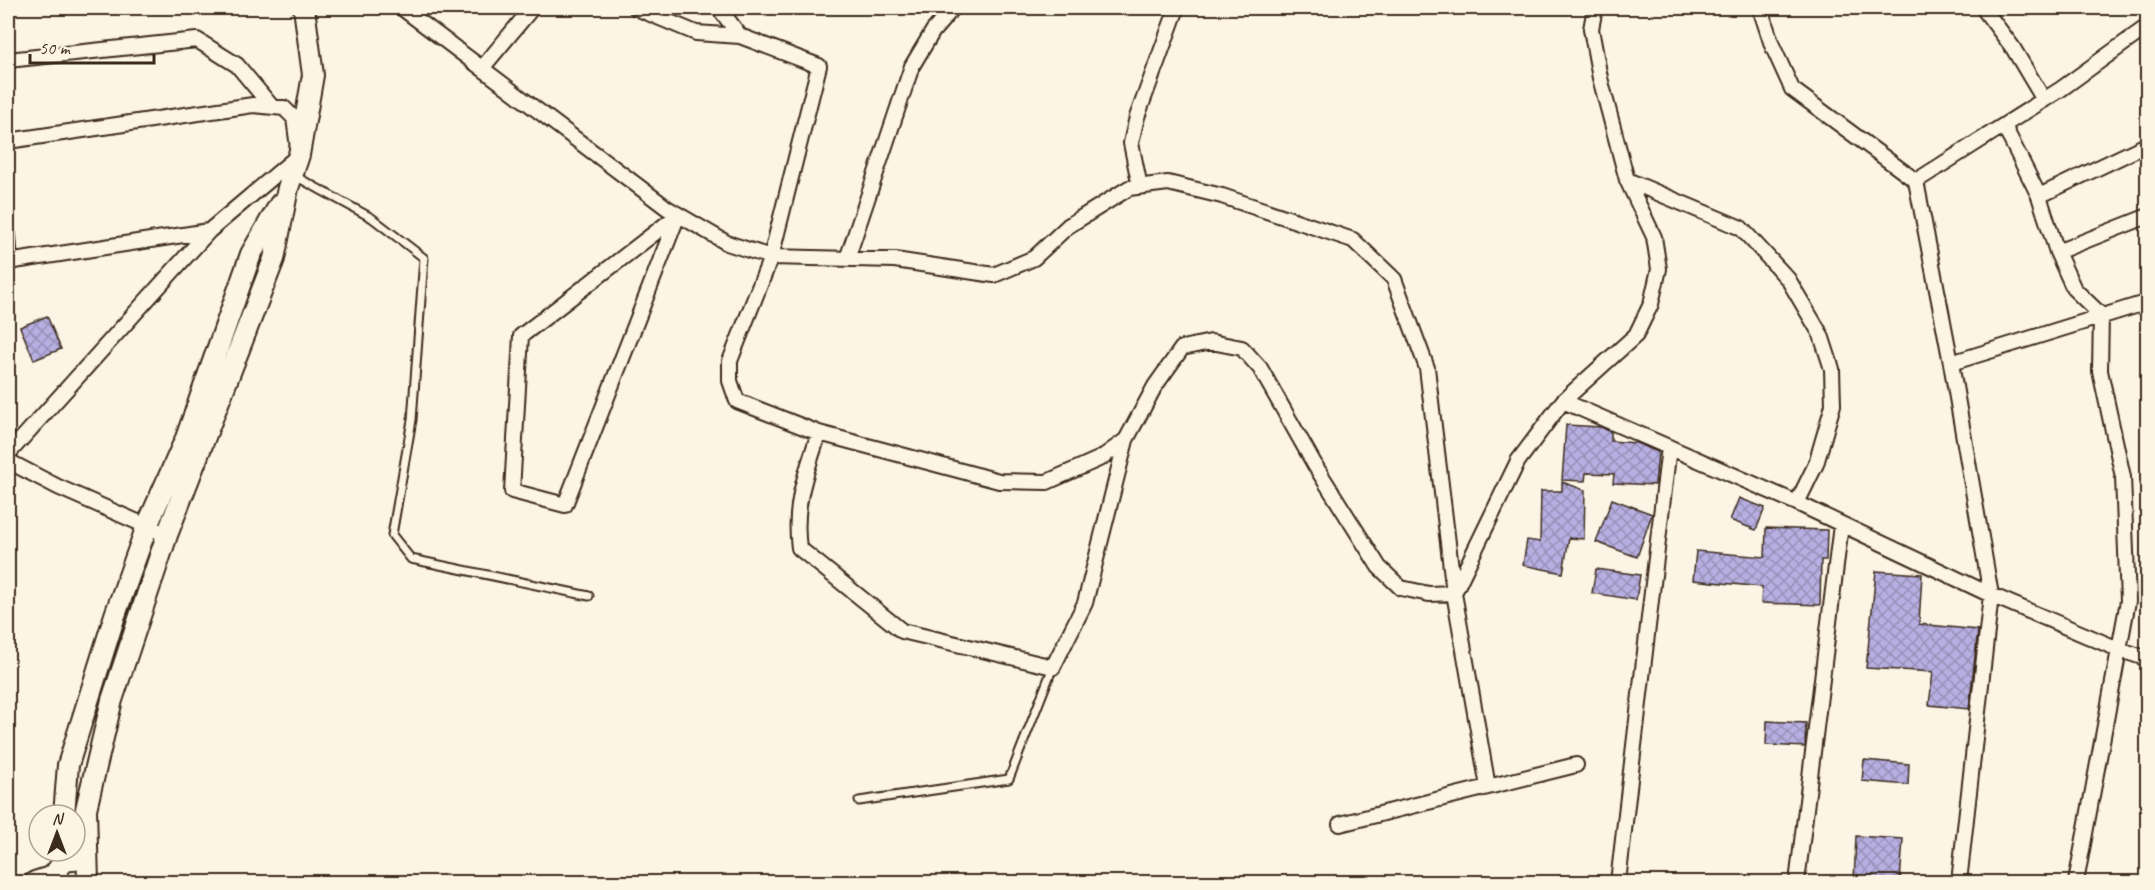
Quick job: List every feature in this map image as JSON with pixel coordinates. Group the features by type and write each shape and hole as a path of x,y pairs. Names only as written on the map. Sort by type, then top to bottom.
{"main road":[{"path":"87,803 96,756 139,613 274,259 290,182 299,155 313,75 304,8"},
{"path":"65,803 68,765 115,615 147,526 186,438 251,254 290,182"},
{"path":"87,858 88,882"},
{"path":"35,882 53,876 60,863"},
{"path":"64,863 64,882"}],"street":[{"path":"402,8 678,215 727,243 771,256 895,260 994,274 1034,258 1068,226 1129,188 1168,183 1222,196 1353,240 1394,279 1427,368 1454,593 1488,787"},
{"path":"483,67 532,8"},
{"path":"636,8 696,33 740,36 819,66 771,256 730,361 730,381 737,401 819,433 999,480 1047,482 1101,458 1126,440"},
{"path":"719,8 740,36"},
{"path":"847,259 912,66 933,32 953,8"},
{"path":"1140,187 1131,143 1137,117 1177,8"},
{"path":"1454,593 1518,460 1563,401 1636,335 1651,304 1659,269 1654,237 1627,180 1598,68 1591,29 1596,8"},
{"path":"1760,8 1772,45 1792,89 1916,181 1951,363 1991,595 1959,882"},
{"path":"1983,8 2013,48 2044,100"},
{"path":"1916,181 2044,100 2148,26"},
{"path":"8,60 197,40 237,65 272,107"},
{"path":"8,141 253,105 284,108 294,118 299,155 209,231 8,454"},
{"path":"2004,126 2038,196 2057,252 2074,289 2101,315 2100,371 2123,477 2128,601 2076,882"},
{"path":"2038,196 2148,144"},
{"path":"1627,180 1741,228 1788,279 1821,335 1832,369 1833,405 1816,464 1797,504"},
{"path":"678,215 565,505 512,491 521,336 678,215"},
{"path":"2057,252 2148,216"},
{"path":"8,235 9,262 209,231"},
{"path":"1951,363 2148,302"},
{"path":"819,433 795,521 799,548 902,631 1053,667 1085,603 1126,440 1155,386 1182,348 1211,342 1242,348 1260,368 1316,467 1378,567 1401,588 1429,594 1454,593"},
{"path":"1563,401 1797,504 1991,595 2118,649 2148,658"},
{"path":"1618,882 1669,447"},
{"path":"8,460 58,487 167,535"},
{"path":"1797,882 1841,525"},
{"path":"1340,824 1576,765"}],"lane":[{"path":"290,182 372,218 424,258 412,420 392,535 411,559 589,596"},
{"path":"859,801 1009,779 1053,667"}],"building":[{"path":"47,316 61,349 34,360 20,327"},
{"path":"1566,425 1601,427 1611,432 1611,441 1636,443 1658,452 1655,485 1613,483 1614,474 1586,473 1585,481 1562,480"},
{"path":"1562,482 1585,490 1584,539 1569,538 1563,573 1523,565 1527,540 1540,542 1541,491 1562,491"},
{"path":"1739,498 1765,508 1756,530 1730,520"},
{"path":"1612,499 1652,514 1637,557 1596,542"},
{"path":"1766,528 1827,530 1826,560 1821,560 1820,605 1761,603 1762,587 1693,580 1696,551 1765,557"},
{"path":"1596,569 1640,575 1636,600 1592,593"},
{"path":"1876,571 1922,574 1919,624 1978,630 1969,709 1929,705 1933,672 1866,668"},
{"path":"1767,721 1806,723 1805,747 1766,745"},
{"path":"1864,760 1909,764 1908,785 1862,781"},
{"path":"1856,836 1903,839 1900,882 1854,881"}]}
